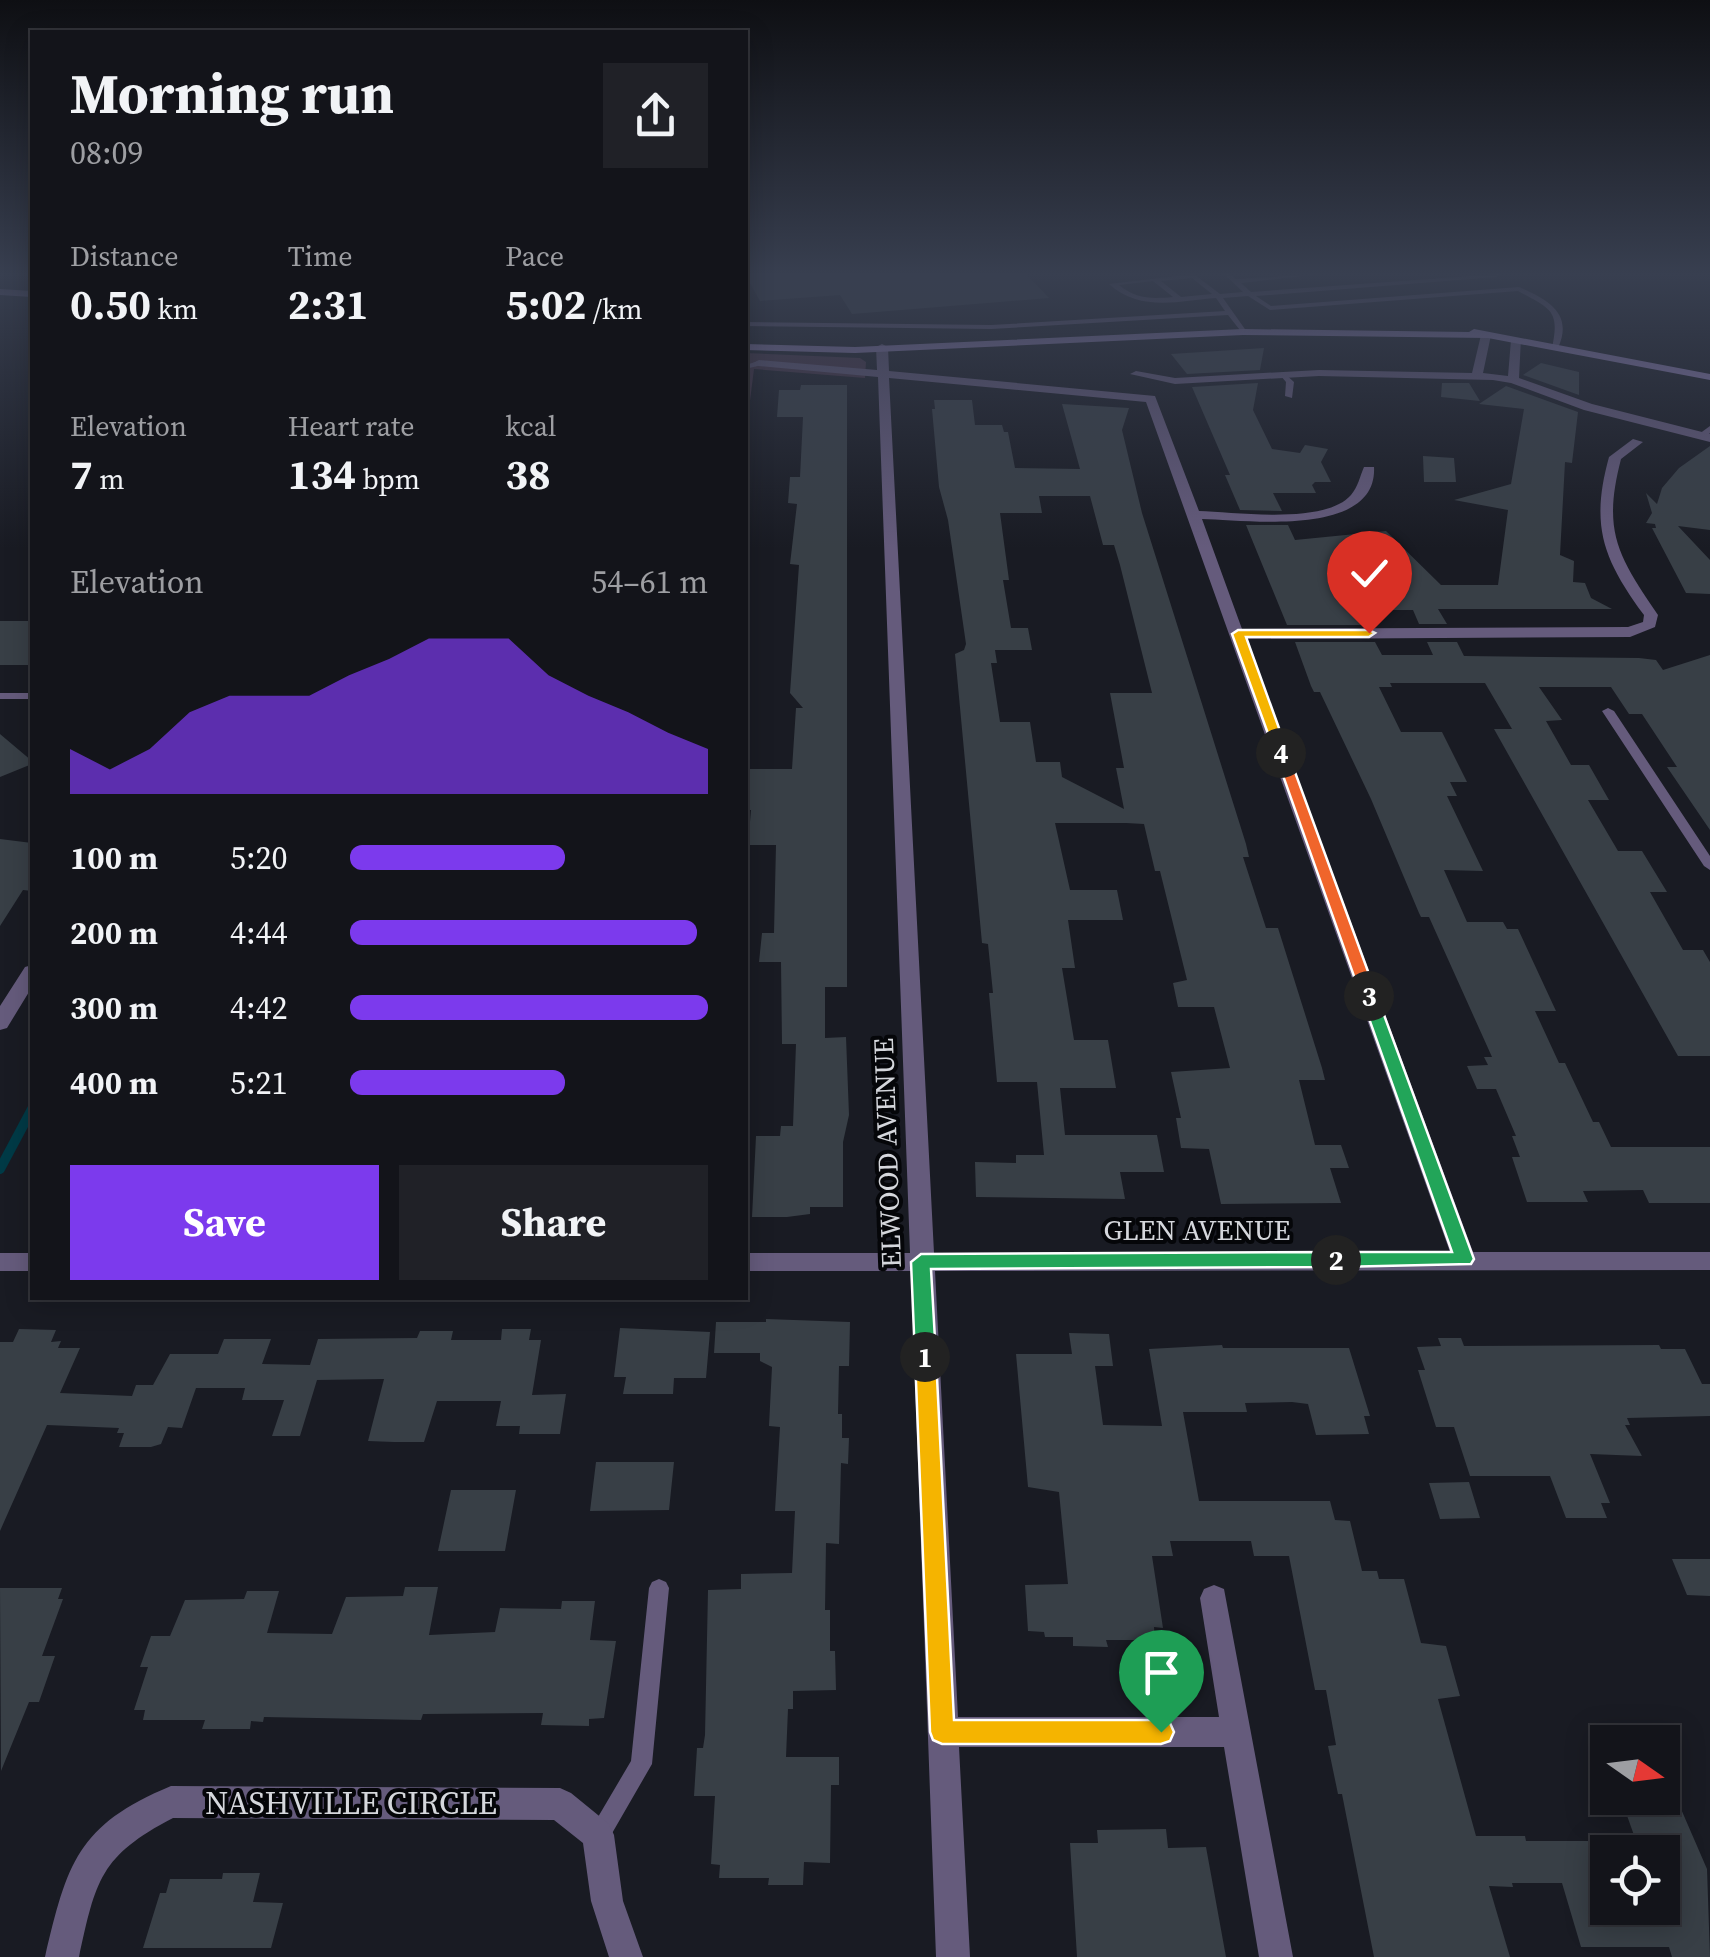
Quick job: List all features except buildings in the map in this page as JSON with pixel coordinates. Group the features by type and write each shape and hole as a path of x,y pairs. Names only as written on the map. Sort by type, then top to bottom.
{"main road":[{"path":"1665,365 1708,373"}],"street":[{"path":"784,365 1151,399 1464,1259"},
{"name":"ELWOOD AVENUE","path":"885,365 953,1957"},
{"path":"1477,376 1479,365"},
{"path":"1513,380 1514,365"},
{"path":"1136,374 1176,380 1284,375 1477,376 1513,380 1588,407 1707,434"},
{"path":"1238,634 1630,632 1650,624 1652,615 1628,585 1609,546 1603,498 1615,456 1638,442"},
{"path":"1194,515 1300,516 1332,512 1352,502 1363,489 1369,470"},
{"path":"0,1023 30,973"},
{"name":"GLEN AVENUE","path":"748,1262 1710,1261"},
{"path":"0,1262 30,1262"},
{"path":"1214,1598 1276,1957"},
{"path":"942,1732 1238,1732"},
{"name":"NASHVILLE CIRCLE","path":"62,1957 82,1869 124,1824 172,1802 560,1804 598,1835"},
{"path":"598,1835 607,1900 626,1957"}],"lane":[{"path":"1284,375 1290,382 1289,396"},
{"path":"0,696 30,696"},
{"path":"1608,711 1710,866"},
{"path":"598,1835 641,1764 659,1588"}],"shaded area":[{"path":"748,365 866,365 865,378 754,369 748,416"}],"waterway":[{"path":"0,1169 30,1113"}],"route":[{"path":"1161,1732 942,1732 921,1262 1464,1259 1238,634 1369,633"}]}
